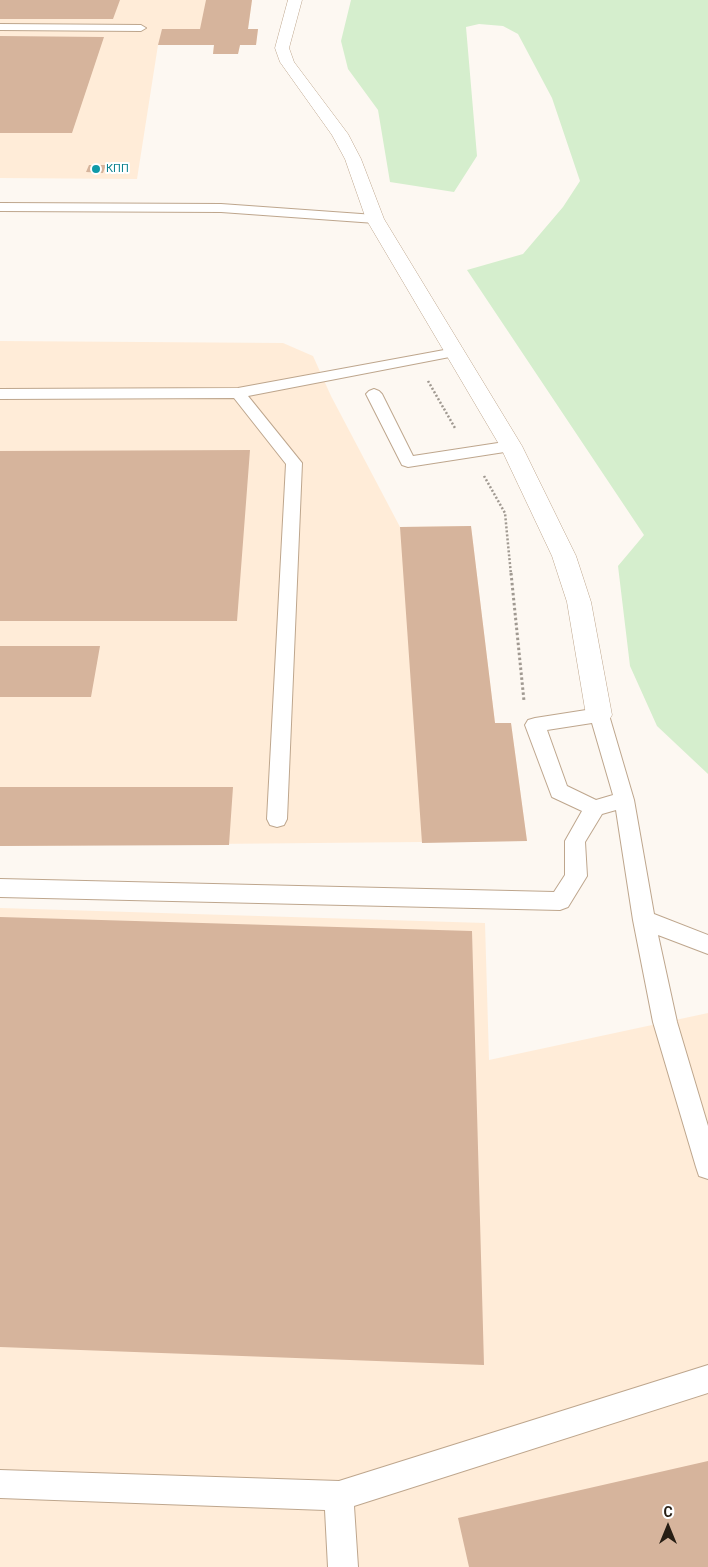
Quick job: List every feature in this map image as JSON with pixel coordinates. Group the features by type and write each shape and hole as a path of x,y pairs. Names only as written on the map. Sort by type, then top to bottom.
{"street":[{"path":"295,0 282,48 287,62 340,134 353,159 375,219 511,446 564,556 579,602 599,715"}],"lane":[{"path":"0,27 142,28"},
{"path":"0,207 221,208 375,219"},
{"path":"0,394 238,393 455,352"},
{"path":"238,393 294,463 278,819"},
{"path":"374,394 408,462 511,446"},
{"path":"624,800 595,808 559,792 535,725 599,715 624,800 644,920 665,1022 708,1167"},
{"path":"0,888 560,900 576,876 575,841 595,808"},
{"path":"644,920 708,944"},
{"path":"0,1484 339,1496 708,1379"},
{"path":"339,1496 343,1567"}],"path":[{"path":"415,359 505,513 524,707 535,725"}],"shaded area":[{"path":"0,0 252,0 248,29 258,29 256,45 240,45 238,54 213,54 214,45 158,45 137,179 0,178"},
{"path":"0,341 283,343 313,356 331,396 400,527 471,526 495,723 511,723 527,841 0,846"},
{"path":"0,908 485,923 489,1060 708,1013 708,1567 0,1567"}],"green space":[{"path":"351,0 708,0 708,774 657,726 630,666 618,566 644,535 467,270 523,254 563,207 580,181 552,98 518,34 503,26 479,24 466,27 477,156 454,192 390,182 378,110 348,69 341,41"}],"building":[{"path":"0,0 120,0 113,19 0,19"},
{"path":"206,0 252,0 248,29 258,29 256,45 240,45 238,54 213,54 214,45 158,45 162,29 200,29"},
{"path":"0,36 104,37 72,133 0,133"},
{"name":"КПП","path":"89,165 106,165 103,173 86,172"},
{"path":"250,450 237,621 0,621 0,451"},
{"path":"471,526 495,723 511,723 527,841 422,843 400,527"},
{"path":"0,646 100,646 91,697 0,697"},
{"path":"0,787 233,787 229,845 0,846"},
{"path":"0,917 472,931 484,1365 0,1347"},
{"path":"708,1461 708,1567 469,1567 458,1518"}],"place":[{"name":"КПП","path":"96,169"}]}
